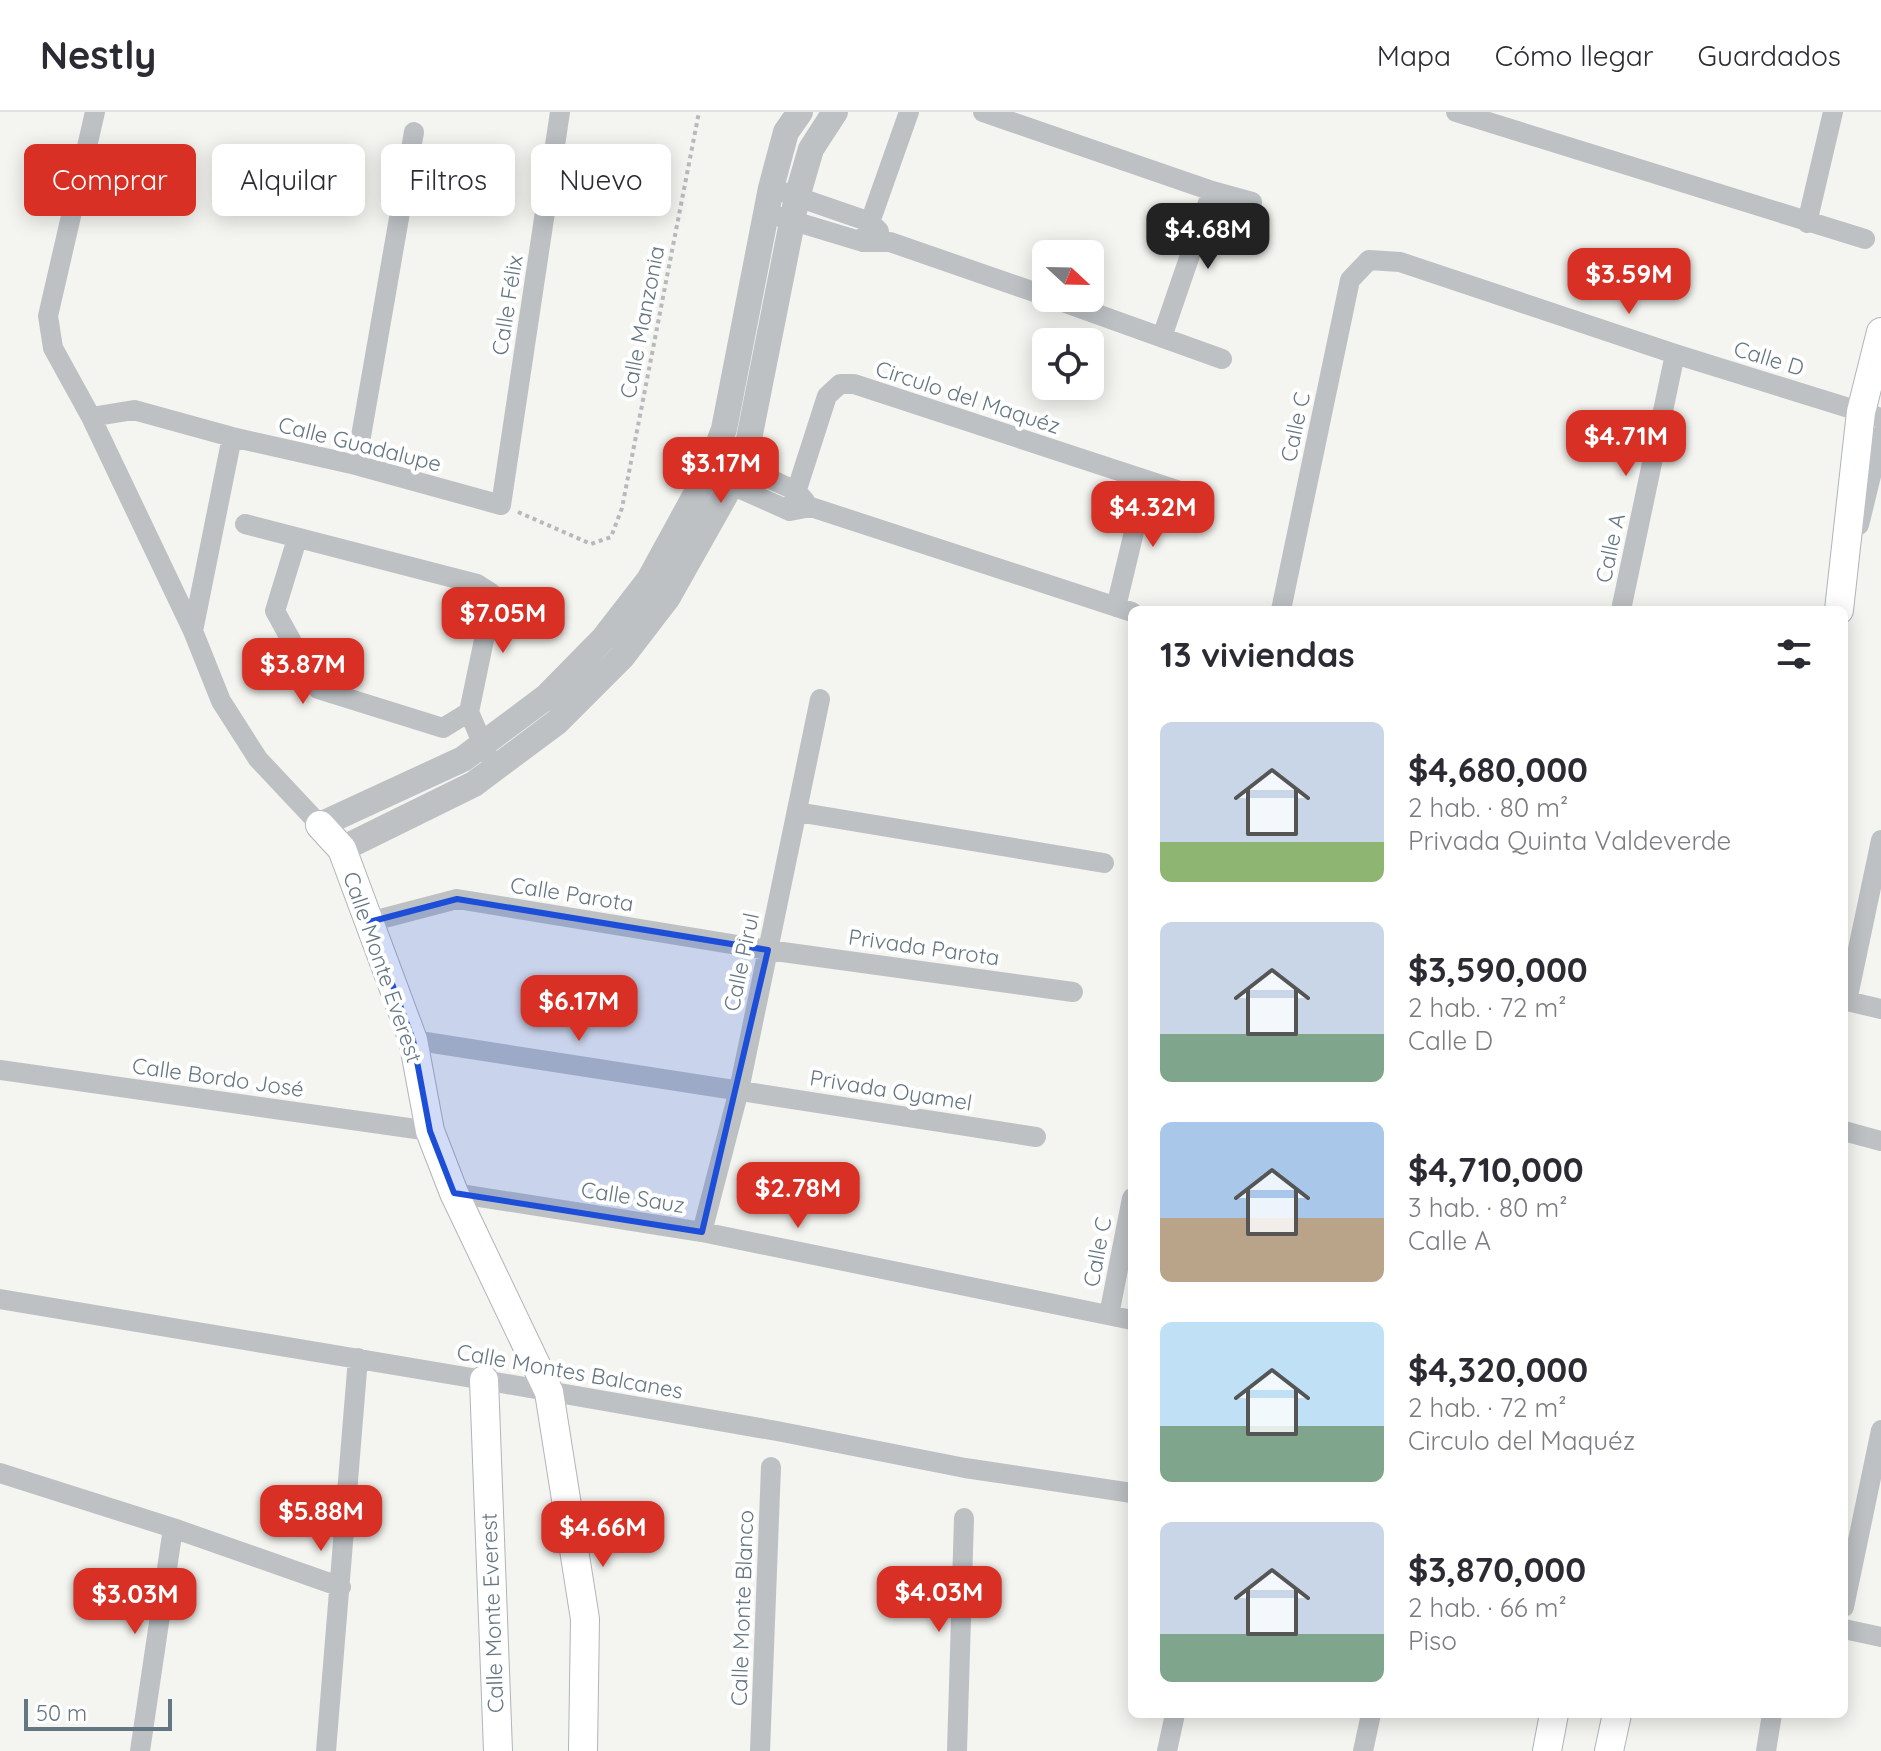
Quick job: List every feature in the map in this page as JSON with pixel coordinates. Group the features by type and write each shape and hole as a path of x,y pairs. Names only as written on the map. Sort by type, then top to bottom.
{"main road":[{"path":"1840,606 1881,332"},
{"name":"Calle Monte Everest","path":"320,825 342,849 413,1040 430,1131 454,1193 549,1392 585,1619 583,1751"},
{"name":"Calle Monte Everest","path":"484,1380 498,1751"},
{"path":"1547,1751 1553,1718"},
{"path":"1609,1751 1616,1718"}],"street":[{"name":"Calle Monte Everest","path":"95,112 48,316 53,348 91,417 193,631 221,701 258,759 320,825"},
{"name":"Calle Félix","path":"501,505 560,112"},
{"path":"320,825 557,722 622,657 668,597 736,475 748,444 782,204 786,132 800,112"},
{"path":"480,757 546,697 604,638 649,580 711,464 724,429 782,204 835,112"},
{"path":"867,232 909,112"},
{"path":"983,112 1252,202"},
{"path":"1456,112 1865,239"},
{"path":"1807,223 1833,112"},
{"path":"356,465 414,132"},
{"path":"1162,337 1212,191"},
{"path":"782,204 1032,291"},
{"name":"Calle D","path":"1369,260 1400,262 1675,354 1871,415"},
{"name":"Calle C","path":"1282,606 1350,280 1369,260"},
{"path":"1091,312 1222,359"},
{"name":"Calle A","path":"1622,606 1675,354"},
{"name":"Circulo del Maquéz","path":"793,501 827,396 840,384 854,384 1183,492"},
{"name":"Calle Guadalupe","path":"91,417 134,410 501,505"},
{"path":"1840,606 1881,435"},
{"path":"193,631 232,437"},
{"path":"711,464 793,501 1124,610 1146,482"},
{"path":"245,524 477,584 491,593 469,712 480,757 474,784 342,849"},
{"path":"297,539 275,611 318,689 443,728 480,757"},
{"name":"Calle Pirul","path":"702,1232 739,1090 820,699"},
{"path":"443,728 469,712"},
{"path":"797,812 1104,863"},
{"path":"1848,996 1881,840"},
{"name":"Calle Parota","path":"369,922 457,899 768,950"},
{"name":"Privada Parota","path":"768,950 1073,992"},
{"path":"1848,1001 1881,1009"},
{"name":"Privada Oyamel","path":"413,1040 1036,1137"},
{"name":"Calle Bordo José","path":"0,1070 430,1131"},
{"path":"1848,1132 1881,1141"},
{"name":"Calle Sauz","path":"454,1193 702,1232 1128,1319"},
{"name":"Calle C","path":"1109,1315 1128,1218"},
{"name":"Calle Montes Balcanes","path":"0,1299 777,1431 965,1468 1128,1492"},
{"path":"326,1751 358,1358"},
{"path":"1848,1588 1881,1430"},
{"name":"Calle Monte Blanco","path":"760,1751 771,1467"},
{"path":"0,1473 173,1528 341,1587"},
{"path":"957,1751 964,1518"},
{"path":"140,1751 173,1528"},
{"path":"1848,1630 1881,1637"},
{"path":"1167,1751 1174,1718"},
{"path":"1363,1751 1370,1718"},
{"path":"1766,1751 1771,1718"}],"path":[{"name":"Calle Manzonia","path":"501,505 591,544 611,537 622,508 699,112"}],"highlighted area":[{"path":"457,899 768,950 702,1232 454,1193 430,1131 413,1040 369,922"}]}
